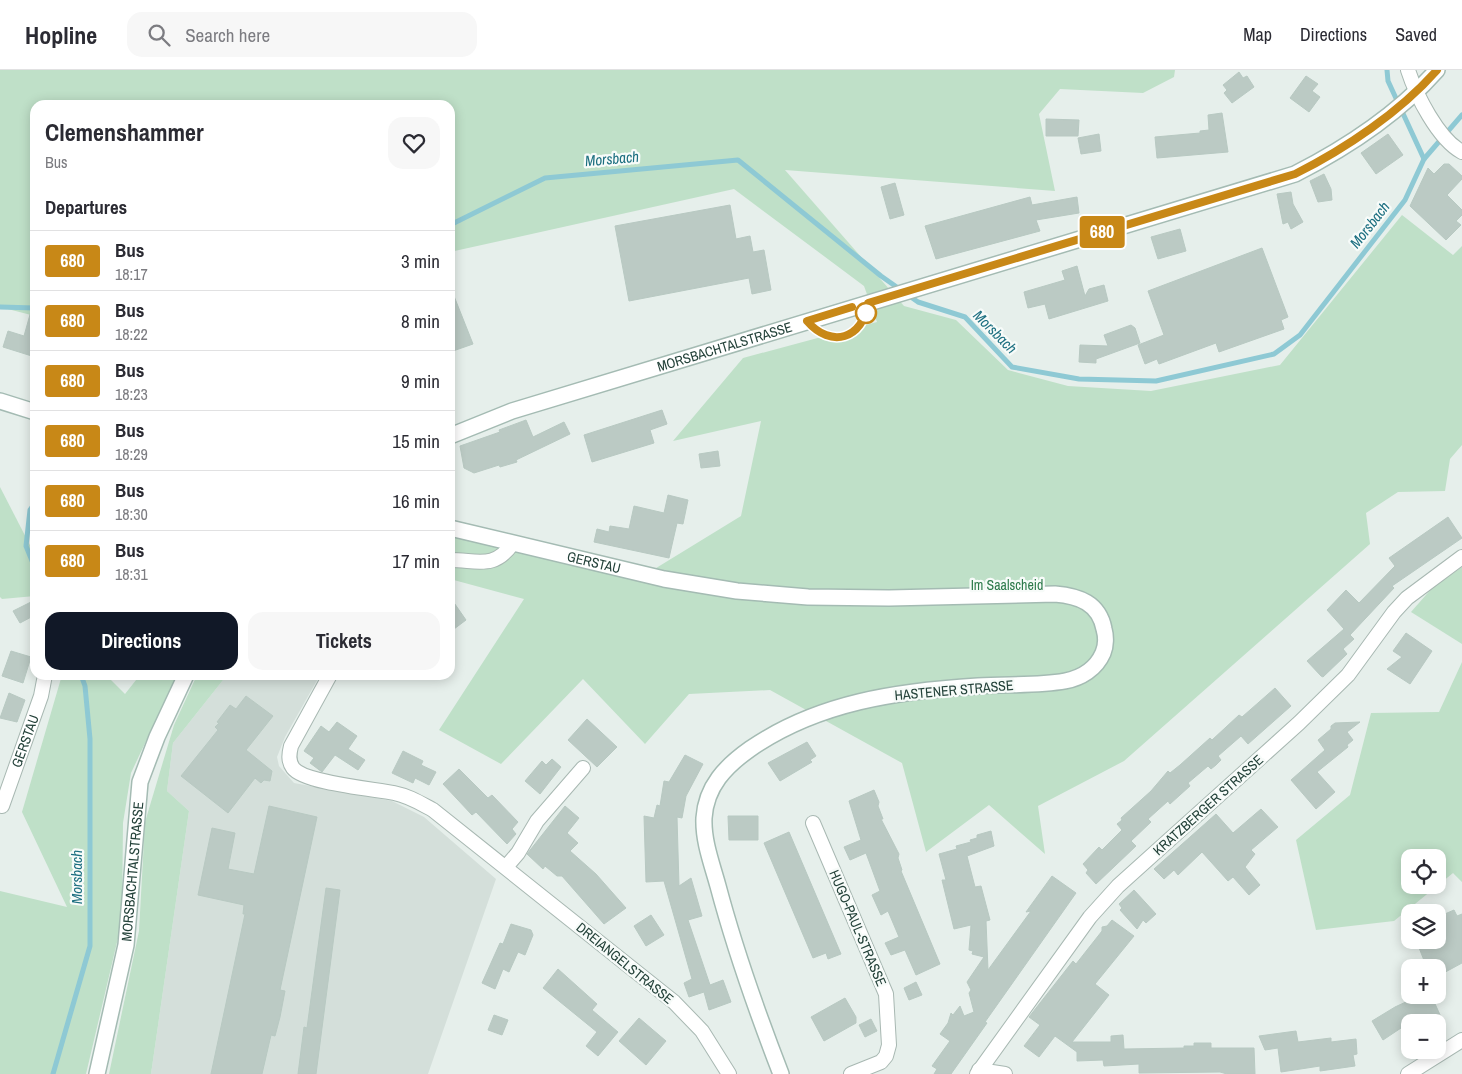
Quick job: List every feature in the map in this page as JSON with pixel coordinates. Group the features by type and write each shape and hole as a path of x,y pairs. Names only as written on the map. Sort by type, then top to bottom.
{"main road":[{"path":"1410,95 1437,70"},
{"name":"MORSBACHTALSTRASSE","path":"455,434 512,411 1295,174 1345,147 1410,95"},
{"path":"0,402 30,411"},
{"name":"GERSTAU","path":"455,529 664,578 737,591"},
{"name":"HASTENER STRASSE","path":"737,591 808,597 865,598 1069,595 1081,598 1094,606 1101,617 1105,632 1103,653 1095,666 1075,678 1053,682 926,690 850,703 822,712 787,727 753,747 721,772 708,795 704,817 707,846 738,958 781,1074"},
{"name":"MORSBACHTALSTRASSE","path":"97,1074 126,945 131,907 136,806 140,782 156,737 184,680"}],"street":[{"path":"1408,70 1410,95 1425,109 1457,149"},
{"path":"455,560 488,562 498,559 513,543"},
{"name":"KRATZBERGER STRASSE","path":"978,1072 1090,917 1118,886 1299,723 1348,675 1394,612 1407,598 1462,557"},
{"name":"GERSTAU","path":"2,806 41,696 44,680"},
{"name":"DREIANGELSTRASSE","path":"327,680 291,746 289,757 293,768 305,776 323,781 394,793 416,800 433,810 692,1019 729,1074"},
{"path":"506,867 518,853 537,821 583,768"},
{"name":"HUGO-PAUL-STRASSE","path":"813,823 886,994 889,1045 886,1056 880,1062 851,1074"},
{"path":"1408,1074 1462,1040"},
{"path":"978,1072 1005,1074"}],"shaded area":[{"path":"223,680 317,680 285,737 277,757 279,766 294,783 392,801 424,817 496,879 428,1074 151,1074 189,811 167,791 173,743"}],"green space":[{"name":"Im Saalscheid","path":"0,70 1175,70 1174,77 1143,93 1060,89 1039,114 1055,191 785,170 904,306 956,320 1008,370 1068,386 1151,391 1280,365 1402,215 1453,255 1462,246 1462,445 1450,459 1445,491 1398,492 1366,513 1370,544 1124,761 1038,806 1045,854 989,805 926,852 902,763 770,690 689,694 645,744 583,679 501,764 439,730 524,599 455,580 455,537 648,573 741,516 761,421 673,441 743,358 877,322 864,286 734,189 455,251 455,100 30,100 30,315 0,307"},
{"path":"0,487 30,545 30,596 2,599 0,597"},
{"path":"1462,567 1462,644 1411,612 1433,587"},
{"path":"1462,662 1462,882 1453,873 1446,879 1446,849 1401,849 1401,894 1427,894 1415,904 1401,904 1401,915 1394,921 1316,930 1296,840 1350,795 1371,713 1439,712"},
{"path":"61,680 111,680 125,694 136,680 175,680 131,773 123,823 122,921 86,1074 0,1074 0,891 67,907 22,812"},
{"path":"195,680 223,680 173,743 167,791 189,811 151,1074 109,1074 139,931 145,822 174,725"}],"building":[{"path":"1239,72 1243,78 1247,76 1254,87 1232,103 1224,93 1227,90 1223,85"},
{"path":"1306,76 1318,84 1312,91 1320,97 1309,112 1290,98"},
{"path":"1222,113 1228,152 1157,158 1155,137 1200,133 1200,131 1209,130 1208,115"},
{"path":"1046,119 1079,120 1078,136 1046,136"},
{"path":"1099,134 1101,151 1081,154 1078,138"},
{"path":"1388,134 1403,155 1376,174 1361,153"},
{"path":"1444,164 1449,164 1462,176 1462,179 1447,195 1462,210 1462,215 1456,221 1461,225 1446,240 1410,206 1428,168 1434,174"},
{"path":"1324,174 1331,189 1332,200 1318,202 1310,181"},
{"path":"895,183 904,215 890,219 881,187"},
{"path":"1291,192 1293,204 1303,222 1291,229 1288,222 1283,224 1277,194"},
{"path":"1030,197 1032,205 1077,197 1079,213 1036,220 1040,231 936,259 925,226"},
{"path":"730,205 736,239 750,236 753,252 764,250 771,290 752,294 749,278 629,301 615,226"},
{"path":"1180,229 1186,251 1158,259 1151,237"},
{"path":"1262,248 1288,317 1281,320 1284,329 1219,352 1216,343 1159,364 1157,359 1145,364 1138,345 1164,335 1148,291"},
{"path":"1077,266 1085,296 1089,289 1104,285 1108,301 1049,319 1045,304 1028,308 1024,292 1065,280 1062,271"},
{"path":"455,299 473,344 455,350"},
{"path":"30,315 30,355 3,347 8,331 24,336"},
{"path":"1131,325 1135,328 1140,343 1096,359 1096,363 1079,362 1080,345 1108,346 1104,335"},
{"path":"662,410 667,424 650,430 654,443 592,462 584,435"},
{"path":"526,420 533,437 564,422 570,434 516,460 517,462 500,467 499,465 474,473 464,468 460,446 500,432 499,430"},
{"path":"718,451 720,466 701,468 699,454"},
{"path":"668,495 688,500 683,524 677,523 669,558 594,542 597,529 609,532 610,526 629,529 634,506 664,513"},
{"path":"1448,517 1462,538 1392,586 1394,588 1350,635 1354,639 1343,649 1347,654 1323,677 1321,676 1307,661 1344,629 1327,610 1346,590 1359,603 1395,566 1389,558"},
{"path":"30,602 30,618 20,623 13,611"},
{"path":"455,604 466,620 455,628"},
{"path":"1406,633 1432,651 1410,684 1387,669 1402,657 1393,651"},
{"path":"11,651 30,657 23,683 2,676"},
{"path":"1275,688 1291,706 1248,744 1241,736 1218,756 1221,760 1216,765 1211,769 1208,766 1188,783 1190,786 1170,804 1168,801 1148,819 1151,822 1131,841 1136,846 1096,884 1086,873 1088,870 1083,864 1099,847 1102,850 1122,830 1117,824 1122,820 1121,818 1151,791 1168,771 1170,773 1210,738 1212,740 1239,715 1242,717"},
{"path":"9,693 25,700 17,722 0,718"},
{"path":"246,696 273,716 246,750 272,771 270,781 264,780 261,783 255,778 228,813 181,776 218,730 215,727 219,723 217,722 230,705 236,709"},
{"path":"587,719 617,747 597,767 568,740"},
{"path":"337,722 357,736 348,749 365,760 358,770 335,755 322,772 310,763 314,758 304,751 321,726 329,732"},
{"path":"1360,722 1347,732 1353,740 1347,745 1348,747 1317,772 1335,792 1316,809 1291,780 1325,750 1318,740 1331,729 1331,726 1335,723"},
{"path":"807,742 816,756 810,760 812,762 780,781 768,763"},
{"path":"403,751 423,761 421,765 436,772 429,785 415,778 413,783 392,773"},
{"path":"685,755 703,764 686,796 682,818 677,817 679,886 691,878 702,916 688,920 710,985 723,980 731,1002 709,1010 704,992 689,997 684,983 692,979 664,881 646,882 644,816 654,818 657,805 660,806 664,781 669,782"},
{"path":"552,759 561,767 540,794 525,781 542,761 546,765"},
{"path":"459,769 488,798 492,795 518,822 512,829 516,834 507,844 476,812 472,815 443,784"},
{"path":"874,790 879,802 878,806 883,819 881,819 899,854 901,871 940,964 916,975 905,950 891,955 885,943 899,937 888,911 881,915 872,895 880,891 866,853 850,860 844,847 861,840 849,801"},
{"path":"269,806 317,817 280,990 285,991 280,1017 275,1036 271,1035 262,1074 211,1074 245,914 243,914 244,905 198,895 212,828 235,833 228,869 254,874"},
{"path":"565,806 579,818 567,833 578,843 570,851 596,874 626,908 604,924 562,876 557,876 545,866 543,869 527,854"},
{"path":"1261,809 1278,827 1251,850 1255,854 1245,867 1260,885 1249,895 1233,877 1228,881 1202,852 1178,875 1174,870 1164,879 1154,869 1216,814 1233,833"},
{"path":"728,816 758,816 758,840 729,840"},
{"path":"991,831 994,846 967,856 975,887 981,886 990,920 986,921 988,970 1031,911 1026,912 1052,876 1076,893 985,1022 987,1023 951,1074 934,1074 937,1069 932,1066 950,1041 940,1034 948,1023 951,1013 953,1015 960,1006 964,1016 974,1012 969,993 971,990 967,982 984,957 972,954 973,951 969,950 971,925 954,929 942,880 946,880 939,854 957,849 956,846 971,842 970,840 977,838 977,835"},
{"path":"789,832 841,954 828,959 826,953 813,958 764,843"},
{"path":"326,888 340,890 316,1074 298,1074 304,1027 307,1028"},
{"path":"1134,890 1156,914 1146,923 1143,920 1137,929 1120,910 1122,908 1119,904"},
{"path":"1454,910 1457,916 1462,914 1462,963 1446,972 1446,959 1423,959 1420,949 1446,949 1446,914"},
{"path":"651,915 664,935 646,946 634,926"},
{"path":"1112,920 1134,936 1095,984 1109,995 1072,1042 1111,1042 1111,1036 1123,1035 1124,1049 1184,1048 1184,1046 1194,1046 1194,1043 1211,1043 1211,1048 1254,1048 1255,1074 1227,1074 1220,1072 1139,1073 1139,1064 1104,1066 1103,1060 1077,1061 1077,1052 1055,1036 1039,1057 1024,1046 1040,1025 1029,1017 1073,961 1076,964 1102,931 1102,927 1107,926"},
{"path":"511,924 531,930 533,935 525,955 518,952 509,972 503,969 495,989 482,983 500,943 503,944"},
{"path":"558,969 597,1004 592,1010 618,1032 598,1056 586,1046 597,1032 543,988"},
{"path":"916,982 922,995 909,1000 904,988"},
{"path":"845,998 856,1017 856,1023 824,1041 811,1017"},
{"path":"1402,1004 1435,1004 1440,1014 1401,1014 1401,1028 1383,1040 1372,1021"},
{"path":"494,1015 508,1020 502,1035 488,1030"},
{"path":"639,1018 666,1041 646,1065 619,1041"},
{"path":"871,1019 877,1031 865,1037 859,1025"},
{"path":"1296,1031 1298,1042 1331,1038 1331,1042 1356,1039 1357,1054 1353,1055 1355,1066 1320,1071 1320,1066 1281,1072 1278,1048 1265,1050 1259,1036"}],"waterway":[{"path":"1387,70 1388,81 1424,159"},
{"name":"Morsbach","path":"455,223 545,178 738,160 881,276 918,302 965,317 1012,367 1079,379 1156,381 1274,354 1300,335 1405,200 1424,159 1462,115"},
{"path":"0,307 30,308"},
{"name":"Morsbach","path":"30,510 26,546 30,556"},
{"name":"Morsbach","path":"53,1074 90,946 90,739 83,680"}],"bus line":[{"name":"680","path":"852,307 807,321 815,331 826,336 838,337 850,334 860,327 866,316 868,303 1087,236 1248,190 1295,174 1345,147 1389,113 1437,70"}]}
